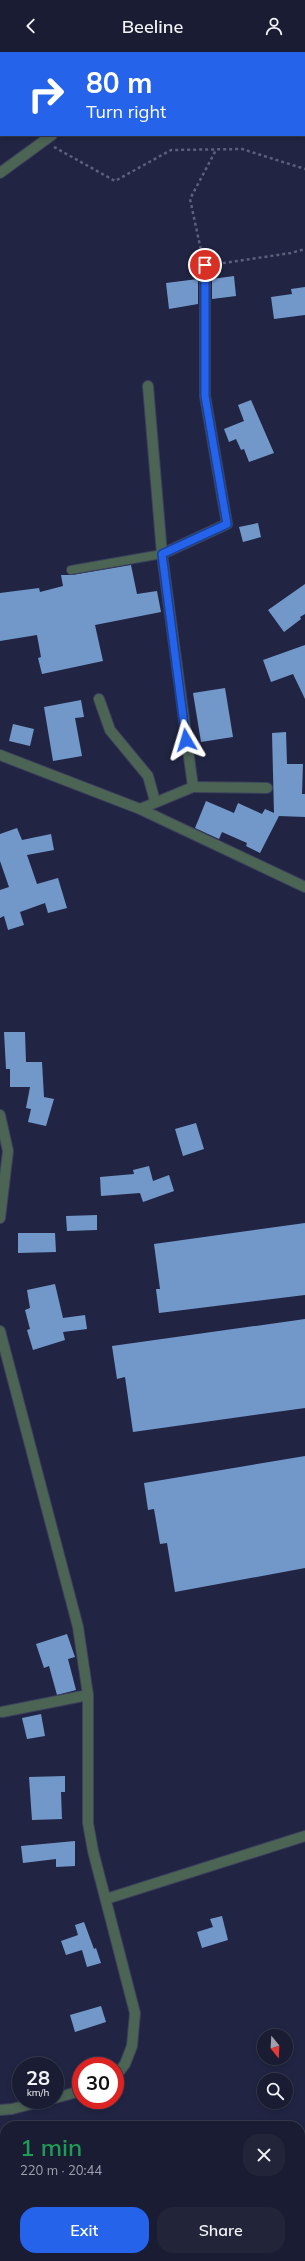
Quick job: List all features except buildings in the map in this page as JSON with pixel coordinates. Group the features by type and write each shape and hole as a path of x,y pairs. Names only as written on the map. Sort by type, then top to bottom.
{"street":[{"path":"0,173 50,136"},
{"path":"162,554 227,524 205,396 205,265"},
{"path":"148,386 162,554 193,787"},
{"path":"99,699 110,730 148,776 155,801"},
{"path":"0,755 140,809 305,887"},
{"path":"140,809 155,801 174,797 193,787 267,788"},
{"path":"0,1115 8,1151 0,1218"},
{"path":"0,1332 78,1626 88,1695 88,1823 135,2013 132,2046 124,2065"},
{"path":"2,1712 88,1695"},
{"path":"106,1899 305,1836"},
{"path":"0,2110 12,2107"}],"lane":[{"path":"71,570 162,554"}],"path":[{"path":"43,141 115,181 171,150 242,149 305,169"},
{"path":"217,150 190,199 205,265 291,254 305,249"}],"route":[{"path":"186,740 162,554 227,524 205,396 205,265"}]}
